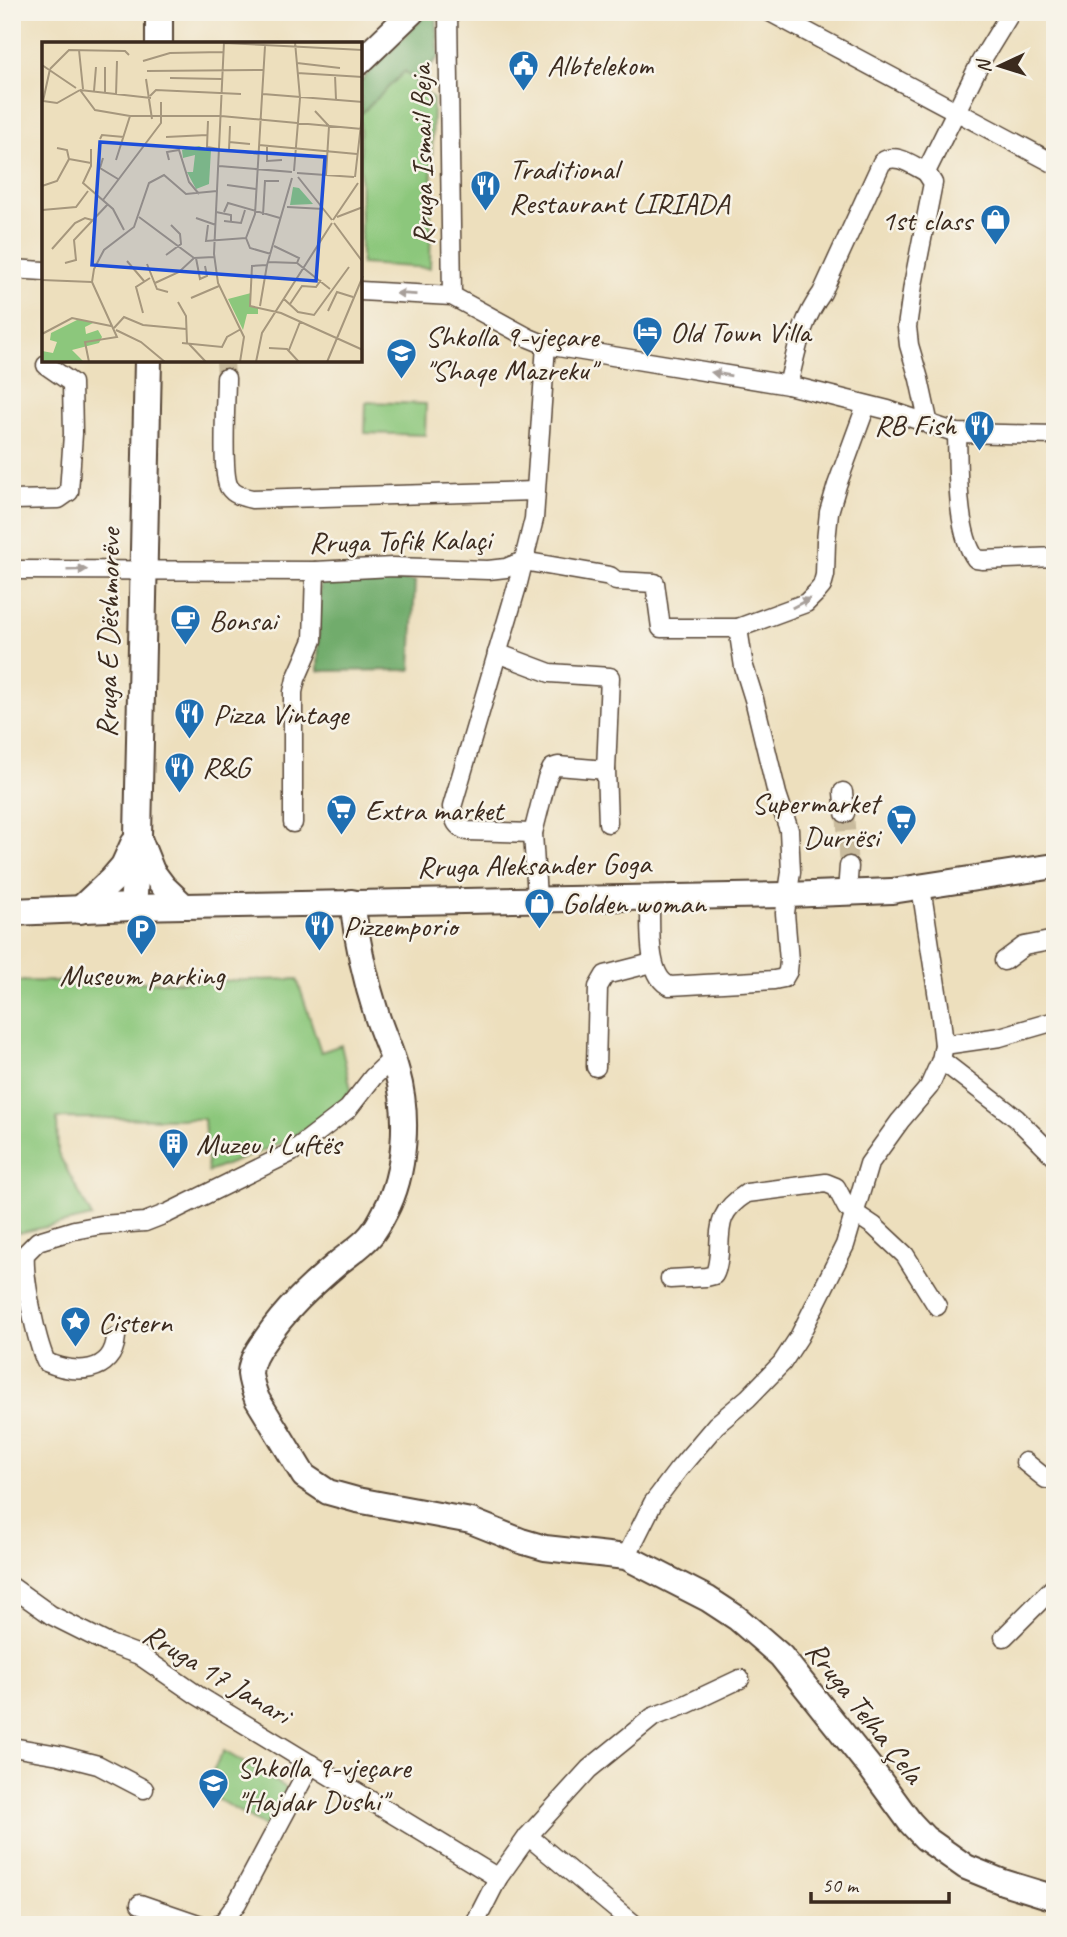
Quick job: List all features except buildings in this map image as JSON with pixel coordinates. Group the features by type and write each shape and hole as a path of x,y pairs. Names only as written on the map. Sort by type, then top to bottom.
{"main road":[{"path":"159,12 159,42"},
{"name":"Rruga E Dëshmorëve","path":"133,907 138,836 148,362"},
{"path":"80,910 124,866 138,836"},
{"name":"Rruga Aleksander Goga","path":"12,912 133,907"}],"street":[{"path":"362,60 412,12"},
{"name":"Rruga Ismail Beja","path":"448,12 452,296"},
{"path":"770,12 1055,164"},
{"path":"926,172 981,61 1011,12"},
{"path":"789,385 807,316 822,293 883,162 896,158 926,172 933,183 907,327 929,425"},
{"path":"12,269 42,271"},
{"path":"362,291 452,296 546,345 789,385 888,410 957,433 1055,435"},
{"name":"Rruga Tofik Kalaçi","path":"12,570 315,571 393,567 488,570 506,568 523,561 534,519 546,345"},
{"path":"12,500 59,499 69,492 73,434 72,383 46,365"},
{"path":"226,377 225,471 229,487 238,496 252,499 535,491"},
{"path":"533,833 467,831 459,828 452,807 523,561 610,576 616,581 656,583 661,628 738,628 806,603 822,586 829,512 866,406"},
{"path":"957,433 963,523 968,548 976,559 983,561 1055,557"},
{"path":"293,823 293,692 313,640 315,571"},
{"path":"650,896 652,963 661,981 670,986 775,980 783,978 788,971 785,914 791,872 789,830 744,667 738,628"},
{"path":"497,653 550,673 610,677 606,770 608,823"},
{"path":"537,898 533,833 552,768 558,766 606,770"},
{"path":"843,792 845,813"},
{"path":"138,836 152,871 184,906"},
{"path":"847,892 849,866"},
{"name":"Rruga Aleksander Goga","path":"133,907 892,891 1055,866"},
{"path":"352,902 362,962 377,1017 397,1072 402,1097 404,1123 401,1168 386,1209 371,1235 281,1316 259,1348 250,1371 257,1399 304,1476 328,1492 471,1521 545,1548 626,1557 653,1503 678,1470 716,1425 748,1398 782,1363 799,1337 845,1245 869,1164 929,1087 942,1053 921,887"},
{"path":"1004,961 1024,946 1055,940"},
{"path":"596,1068 598,986 601,980 605,975 652,963"},
{"path":"942,1053 1055,1021"},
{"path":"942,1053 1016,1118 1055,1157"},
{"path":"117,1337 115,1350 107,1361 95,1366 80,1370 61,1368 46,1362 41,1350 24,1266 25,1254 38,1241 74,1230 145,1222 292,1152 348,1109 373,1077 392,1059"},
{"path":"670,1279 706,1278 714,1275 718,1268 720,1223 723,1215 737,1199 747,1193 826,1183 836,1187 847,1208 874,1226 905,1255 937,1306"},
{"path":"1025,1462 1046,1479 1055,1479"},
{"name":"Rruga Telha Çela","path":"626,1557 727,1611 782,1656 910,1822 941,1850 966,1867 1055,1898"},
{"path":"1004,1637 1055,1586"},
{"name":"Rruga 17 Janari","path":"12,1587 51,1615 107,1643 139,1655 197,1695 498,1878"},
{"path":"474,1925 498,1878 528,1836 589,1769 653,1717 740,1679"},
{"path":"12,1747 98,1765 144,1789"},
{"path":"216,1925 224,1921 237,1903 311,1764"},
{"path":"528,1836 635,1925"},
{"path":"141,1904 201,1925"}],"green space":[{"path":"429,12 436,12 439,57 416,81 405,71 362,113 362,80"},
{"path":"405,71 433,99 430,268 362,264 362,112"},
{"path":"366,402 426,404 425,435 365,433"},
{"path":"320,580 415,581 411,670 318,671"},
{"path":"297,979 321,1052 341,1045 351,1089 335,1110 282,1143 208,1172 204,1119 57,1118 58,1153 92,1217 18,1233 12,1212 12,981 171,982"},
{"path":"224,1751 287,1788 265,1827 202,1790"}],"tunnel":[{"path":"225,362 226,378"},
{"path":"845,813 849,866"}],"place":[{"name":"Albtelekom","path":"524,92"},
{"name":"Traditional Restaurant LIRIADA","path":"486,213"},
{"name":"1st class","path":"995,247"},
{"name":"Old Town Villa","path":"647,359"},
{"name":"Shkolla 9-vjeçare \"Shaqe Mazreku\"","path":"402,380"},
{"name":"RB Fish","path":"979,452"},
{"name":"Bonsai","path":"186,647"},
{"name":"Pizza Vintage","path":"190,741"},
{"name":"R&G","path":"179,794"},
{"name":"Extra market","path":"342,837"},
{"name":"Supermarket Durrësi","path":"902,847"},
{"name":"Golden woman","path":"539,930"},
{"name":"Pizzemporio","path":"320,953"},
{"name":"Museum parking","path":"142,956"},
{"name":"Muzeu i Luftës","path":"173,1171"},
{"name":"Cistern","path":"75,1349"},
{"name":"Shkolla 9-vjeçare \"Hajdar Dushi\"","path":"214,1811"}]}
